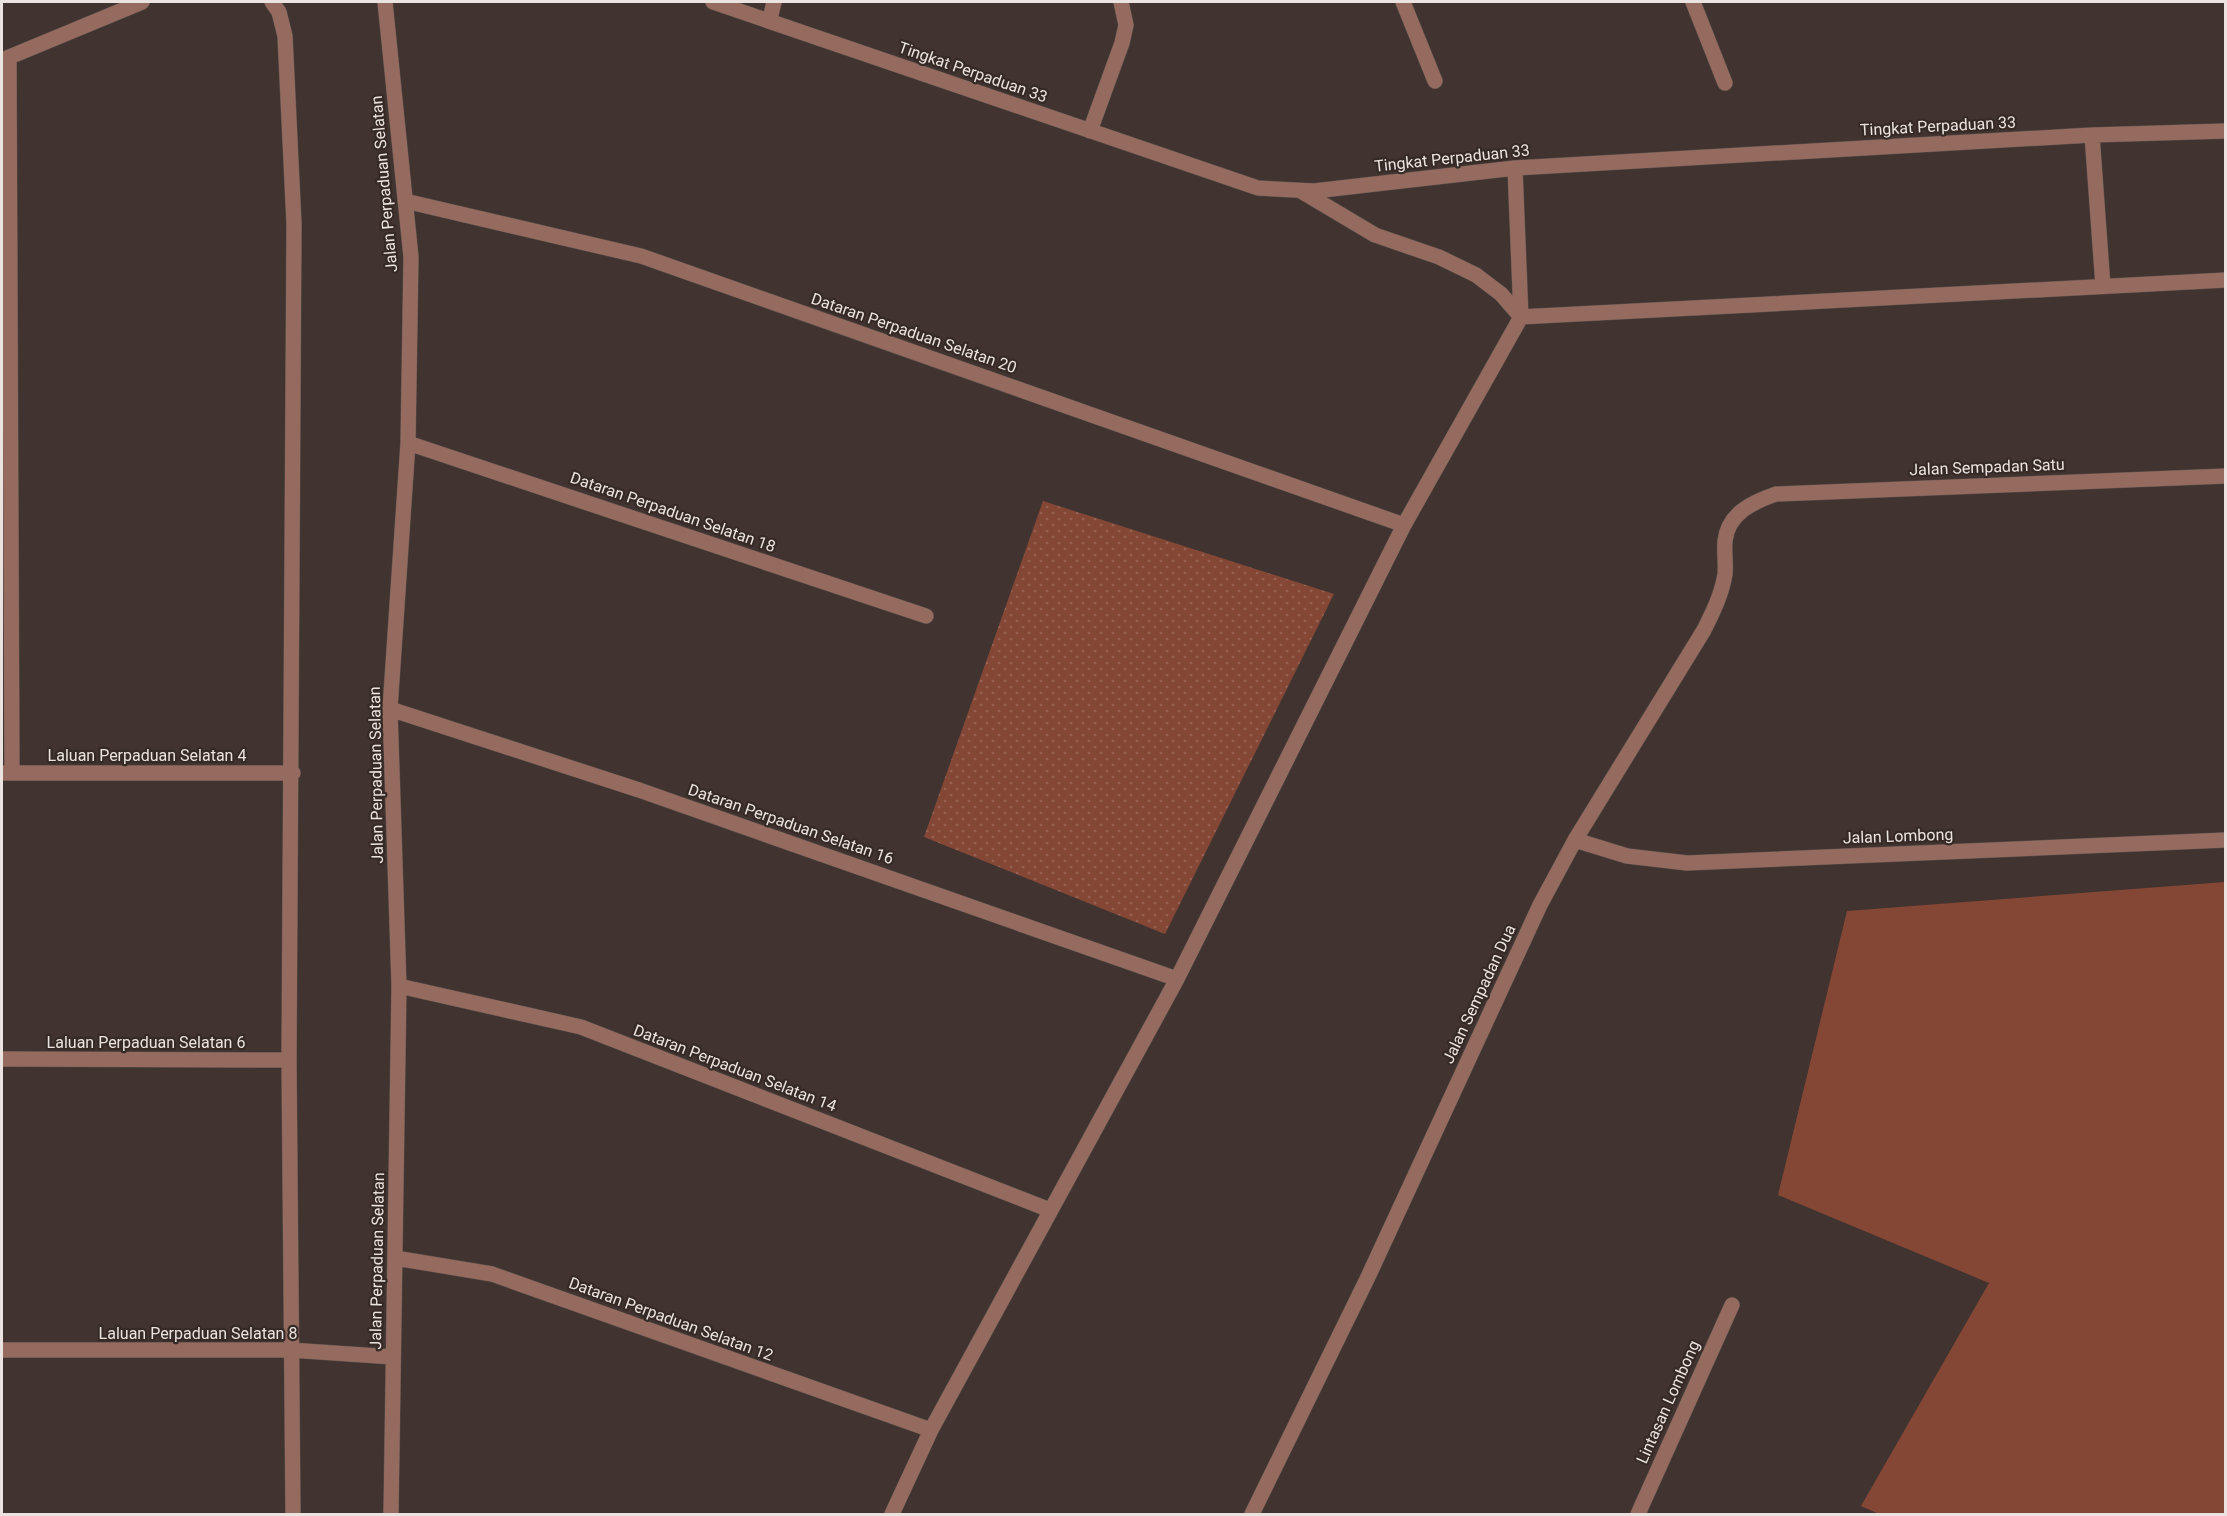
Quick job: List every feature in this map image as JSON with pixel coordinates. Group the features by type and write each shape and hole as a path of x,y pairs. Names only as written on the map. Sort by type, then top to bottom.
{"street":[{"path":"7,773 5,58 142,2"},
{"path":"272,2 279,12 285,36 294,224 293,774 289,1060 293,1515"},
{"name":"Jalan Perpaduan Selatan","path":"385,2 411,257 408,443 390,709 399,986 391,1515"},
{"name":"Tingkat Perpaduan 33","path":"713,2 770,19 1258,188 1301,191 1515,168 2092,135 2226,131"},
{"path":"770,19 774,2"},
{"path":"1090,131 1126,25 1121,2"},
{"path":"1403,2 1435,81"},
{"path":"1693,2 1725,83"},
{"path":"2092,135 2103,286"},
{"path":"892,1515 931,1430 1178,979 1404,525 1521,317 1515,168"},
{"path":"1301,191 1375,235 1440,257 1476,275 1501,294 1521,317"},
{"name":"Dataran Perpaduan Selatan 20","path":"405,201 641,256 1404,525"},
{"path":"1521,317 2226,280"},
{"name":"Dataran Perpaduan Selatan 18","path":"408,443 926,616"},
{"name":"Jalan Sempadan Satu","path":"1751,502 1776,494 2226,476"},
{"name":"Jalan Sempadan Dua","path":"1252,1515 1368,1277 1535,916 1575,840 1704,630 1718,602 1725,573 1725,539 1733,520 1751,502"},
{"name":"Dataran Perpaduan Selatan 16","path":"390,709 639,790 1178,979"},
{"name":"Laluan Perpaduan Selatan 4","path":"7,773 293,774"},
{"name":"Jalan Lombong","path":"1575,840 1627,856 1687,863 2226,840"},
{"name":"Dataran Perpaduan Selatan 14","path":"399,986 581,1027 1050,1210"},
{"name":"Laluan Perpaduan Selatan 6","path":"2,1059 289,1060"},
{"name":"Dataran Perpaduan Selatan 12","path":"395,1258 492,1274 931,1430"},
{"name":"Lintasan Lombong","path":"1638,1515 1732,1305"},
{"name":"Laluan Perpaduan Selatan 8","path":"2,1350 290,1350 393,1357"}],"shaded area":[{"path":"1043,501 1334,594 1165,934 924,837"},
{"path":"2225,882 2225,1514 1879,1514 1861,1506 1989,1283 1778,1195 1847,911"}]}
